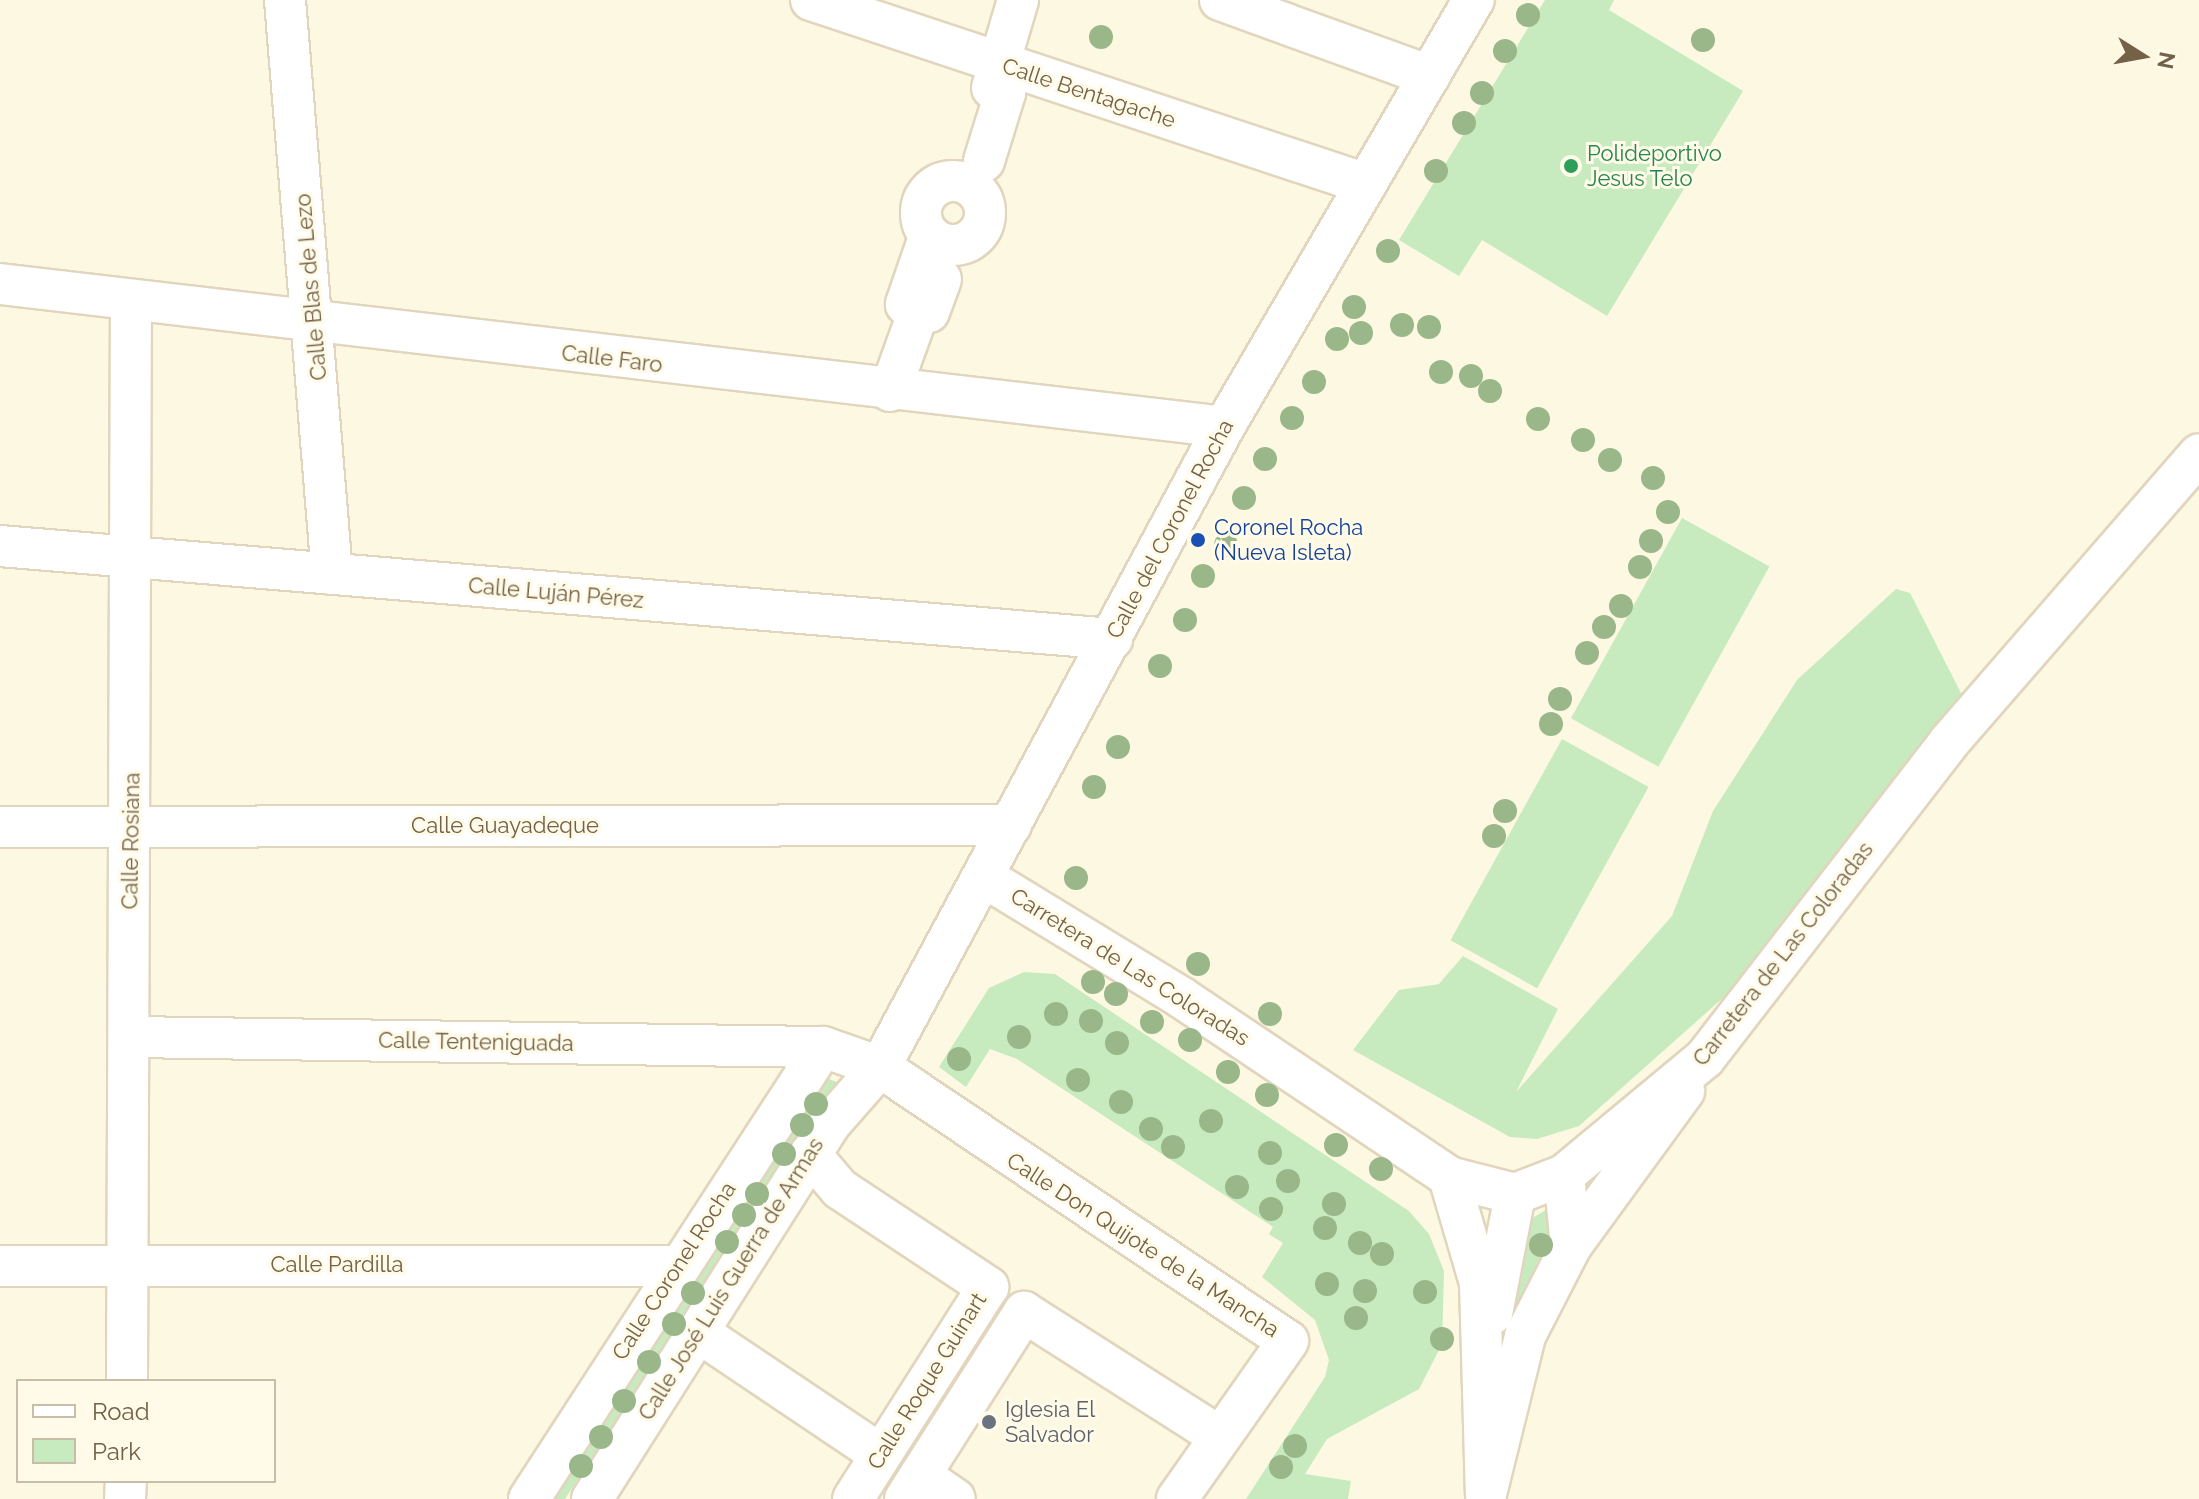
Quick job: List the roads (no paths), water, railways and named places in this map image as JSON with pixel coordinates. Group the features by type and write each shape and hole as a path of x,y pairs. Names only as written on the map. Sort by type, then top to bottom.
{"street":[{"name":"Calle Blas de Lezo","path":"285,0 315,322 332,574"},
{"name":"Calle Bentagache","path":"811,0 981,129 1366,184"},
{"path":"890,391 932,273 923,224 923,203 981,129 1018,0"},
{"path":"1220,0 1430,76"},
{"name":"Calle del Coronel Rocha","path":"880,1067 1224,427 1474,0"},
{"name":"Calle Faro","path":"0,284 890,391 1224,427"},
{"name":"Calle Rosiana","path":"127,1379 132,828 131,301"},
{"name":"Carretera de Las Coloradas","path":"984,877 1157,981 1449,1177 1515,1194 1564,1175 1705,1058 1949,742 2199,454"},
{"name":"Calle Luján Pérez","path":"0,546 1112,639"},
{"name":"Calle Guayadeque","path":"0,827 1011,825"},
{"name":"Calle Tenteniguada","path":"129,1037 823,1047 880,1067"},
{"name":"Calle Coronel Rocha","path":"529,1499 675,1266 823,1047"},
{"path":"1485,1497 1525,1336 1571,1246 1705,1058"},
{"name":"Calle José Luis Guerra de Armas","path":"604,1495 698,1332 810,1154 880,1067"},
{"name":"Calle Don Quijote de la Mancha","path":"880,1067 1288,1341 1177,1499"},
{"name":"Calle Roque Guinart","path":"810,1154 840,1189 988,1287 853,1499"},
{"path":"1564,1175 1571,1246"},
{"path":"1449,1177 1480,1283 1485,1497"},
{"path":"1482,1369 1515,1194"},
{"name":"Calle Pardilla","path":"0,1266 675,1266"},
{"path":"955,1499 912,1487 1024,1312 1219,1436"},
{"path":"698,1332 881,1455"}],"place":[{"name":"Polideportivo Jesus Telo","path":"1571,166"},
{"name":"Coronel Rocha (Nueva Isleta)","path":"1198,540"},
{"name":"Iglesia El Salvador","path":"989,1422"}]}
